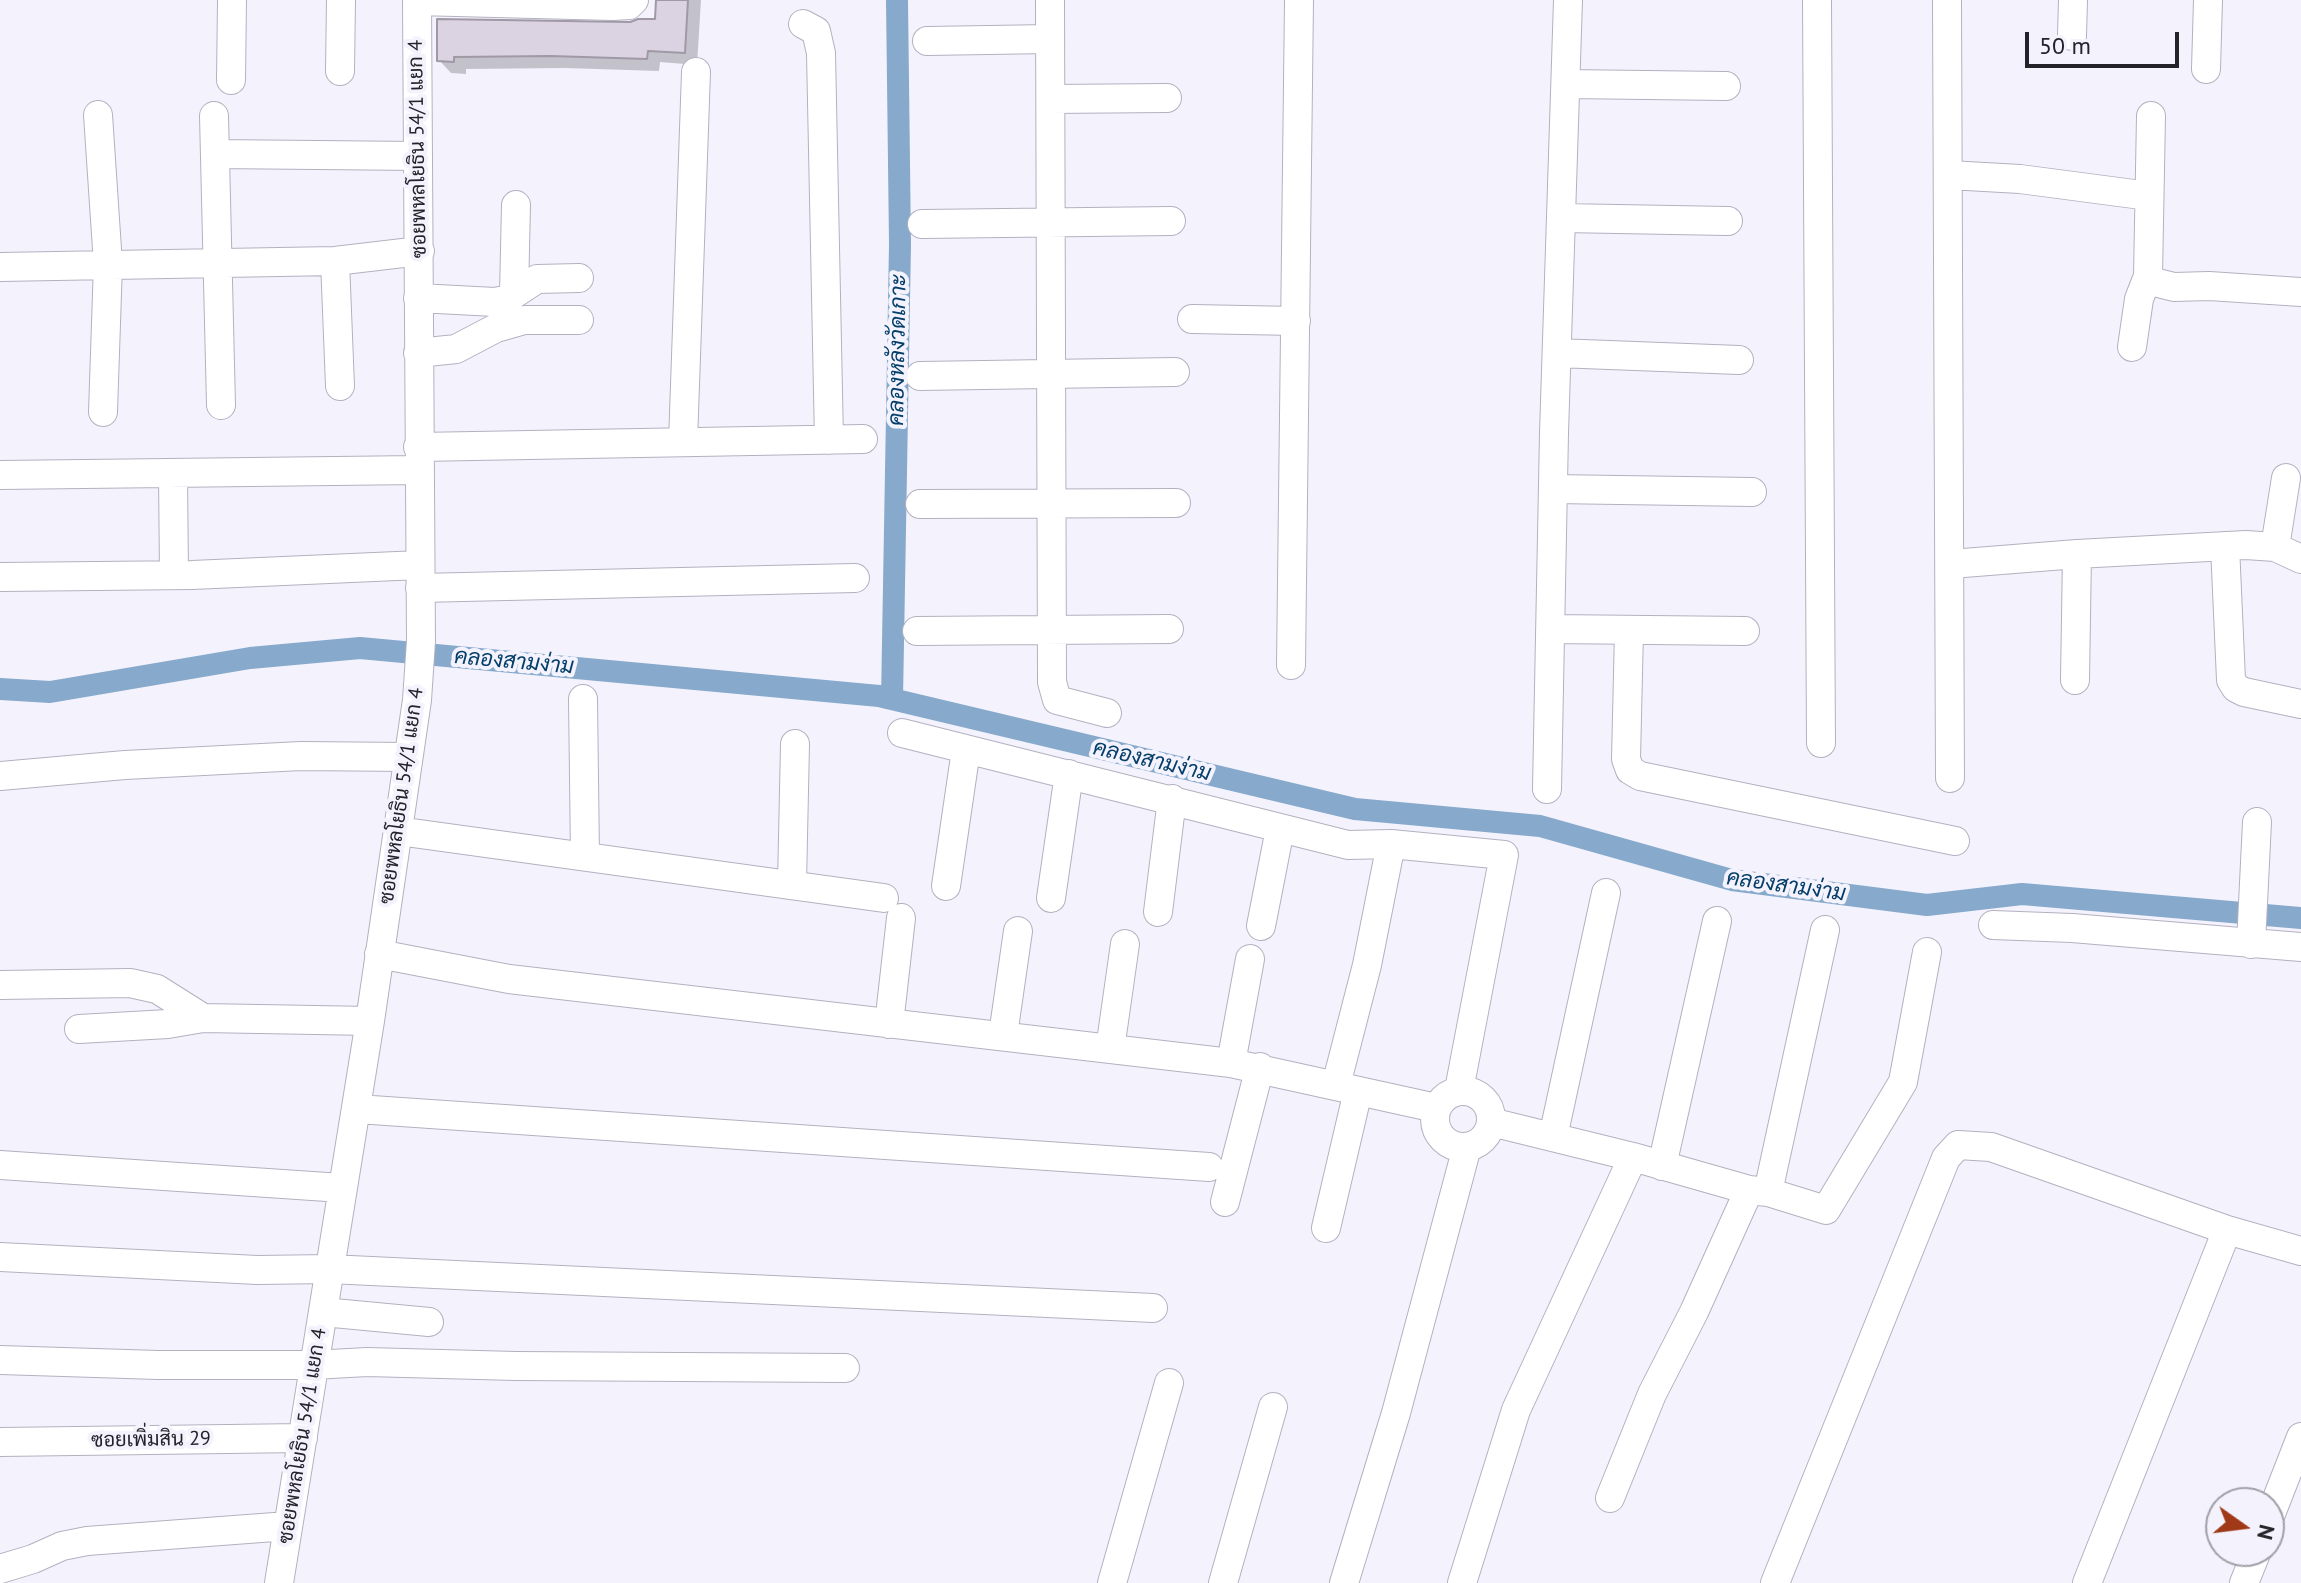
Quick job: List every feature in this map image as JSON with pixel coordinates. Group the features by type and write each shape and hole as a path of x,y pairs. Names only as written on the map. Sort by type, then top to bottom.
{"street":[{"path":"231,80 232,0"},
{"path":"340,71 341,0"},
{"path":"417,1 613,6 629,5 634,0"},
{"path":"1050,0 1052,682 1057,700 1107,713"},
{"path":"1291,665 1299,0"},
{"path":"1547,789 1568,0"},
{"path":"1817,0 1821,743"},
{"path":"1947,0 1950,778"},
{"path":"2072,36 2073,0"},
{"path":"2206,69 2208,0"},
{"name":"ซอยพหลโยธิน 54/1 แยก 4","path":"279,1583 357,1109 417,700 421,641 417,1"},
{"path":"803,24 816,31 821,53 829,440"},
{"path":"927,41 1050,39"},
{"path":"683,442 696,72"},
{"path":"1566,84 1726,86"},
{"path":"1051,99 1167,98"},
{"path":"98,115 108,264 103,412"},
{"path":"214,116 221,405"},
{"path":"2132,347 2139,299 2148,276 2151,116"},
{"path":"215,154 418,156"},
{"path":"1949,175 2020,179 2149,196"},
{"path":"514,293 516,205"},
{"path":"1562,218 1728,221"},
{"path":"922,224 1171,221"},
{"path":"0,267 335,261 420,251"},
{"path":"335,261 340,386"},
{"path":"2148,276 2154,282 2174,287 2301,292"},
{"path":"418,298 495,302 505,300 537,279 579,278"},
{"path":"1192,319 1296,321"},
{"path":"418,353 456,349 496,328 524,320 579,320"},
{"path":"1557,353 1739,360"},
{"path":"920,376 1175,372"},
{"path":"0,475 173,474 683,442 863,439"},
{"path":"173,474 174,575"},
{"path":"2275,547 2286,478"},
{"path":"1553,489 1752,492"},
{"path":"920,504 1176,503"},
{"path":"1951,564 2225,546 2275,547 2301,559"},
{"path":"2225,546 2231,680 2236,688 2244,692 2301,704"},
{"path":"2075,680 2077,554"},
{"path":"0,577 855,578"},
{"path":"917,631 1169,629"},
{"path":"1551,629 1745,631"},
{"path":"1629,631 1626,759 1630,770 1640,776 1955,841"},
{"path":"583,699 585,856"},
{"path":"902,733 1348,845 1391,844 1504,855 1459,1090"},
{"path":"792,884 795,744"},
{"path":"946,886 966,750"},
{"path":"0,776 125,765 301,756 407,757"},
{"path":"1051,898 1069,774"},
{"path":"1158,912 1172,799"},
{"path":"2252,940 2257,822"},
{"path":"1261,926 1280,829"},
{"path":"398,831 792,884 892,908 889,1024"},
{"path":"1326,1228 1367,965 1391,844"},
{"path":"1553,1137 1606,893"},
{"path":"1662,1166 1717,921"},
{"path":"1993,925 2252,940 2301,947"},
{"path":"1610,1498 1652,1394 1758,1191 1825,930"},
{"path":"1003,1035 1018,931"},
{"path":"1110,1049 1125,944"},
{"path":"1491,1122 1826,1210 1903,1082 1927,952"},
{"path":"379,954 509,979 1260,1067 1436,1108"},
{"path":"1231,1063 1250,959"},
{"path":"0,985 130,983 157,989 203,1018"},
{"path":"79,1029 168,1024 203,1018 370,1021"},
{"path":"1225,1202 1260,1067"},
{"path":"1459,1090 1474,1092 1486,1101 1492,1115 1490,1130 1481,1142 1467,1147 1452,1146 1440,1136 1434,1122 1436,1108 1446,1095 1459,1090"},
{"path":"357,1109 1209,1167"},
{"path":"1775,1583 1946,1158 1958,1145 1991,1147 2227,1230 2301,1251"},
{"path":"1344,1583 1396,1413 1467,1147"},
{"path":"1462,1583 1516,1410 1633,1157"},
{"path":"0,1165 342,1188"},
{"path":"2087,1583 2227,1230"},
{"path":"0,1257 257,1270 329,1269 1153,1308"},
{"path":"323,1312 429,1322"},
{"path":"0,1360 158,1365 367,1362 845,1368"},
{"path":"1112,1583 1169,1383"},
{"path":"1223,1583 1273,1407"},
{"name":"ซอยเพิ่มสิน 29","path":"0,1442 303,1438"},
{"path":"2282,1487 2300,1441"},
{"path":"0,1569 62,1546 87,1541 288,1526"}],"building":[{"path":"656,0 688,0 685,53 648,51 647,59 551,56 454,57 454,62 437,61 437,19 630,22 655,19"}],"waterway":[{"name":"คลองหลังวัดเกาะ","path":"892,699 900,244 897,0"},
{"name":"คลองสามง่าม","path":"0,689 50,692 250,658 360,648 879,696 1355,809 1540,826 1732,880 1927,905 2022,894 2301,918"}]}
